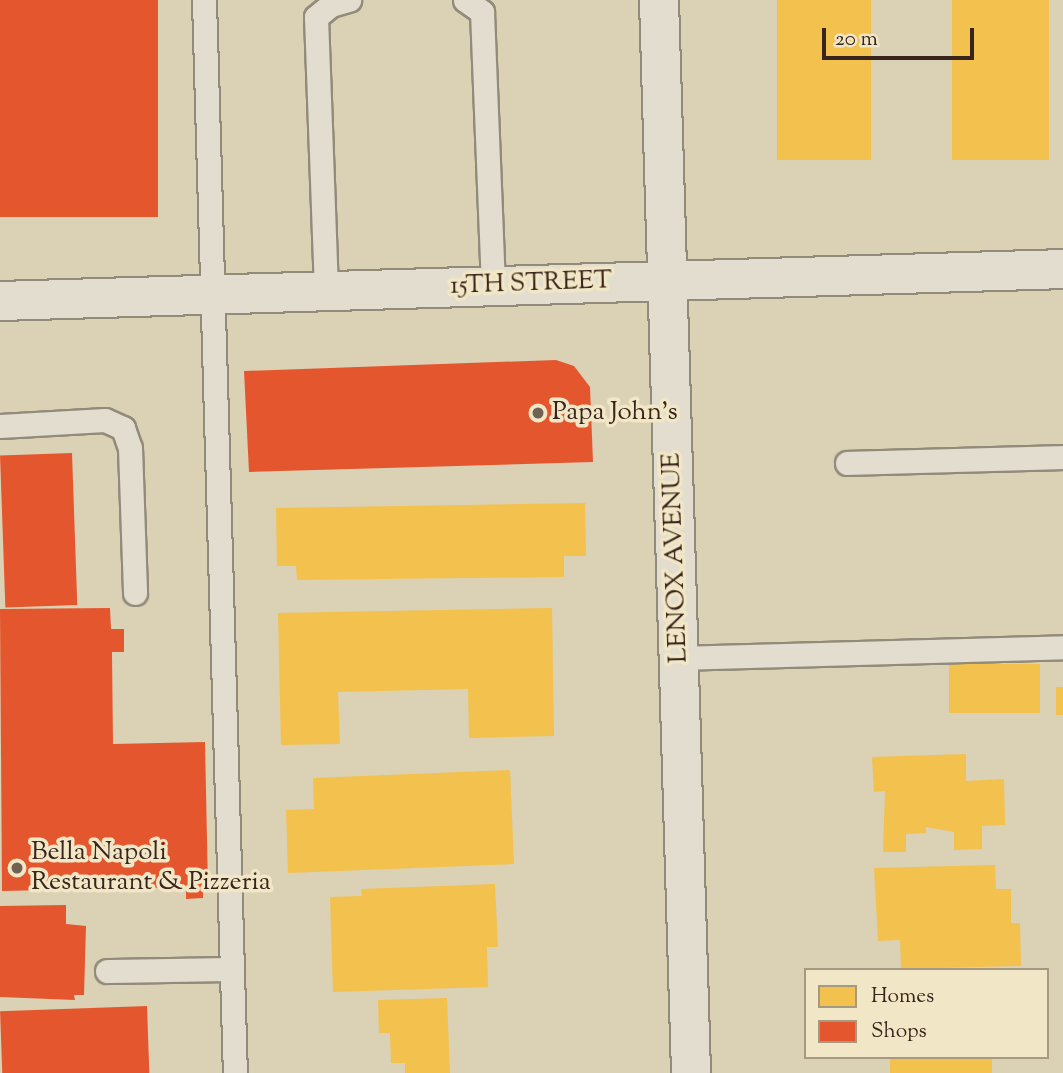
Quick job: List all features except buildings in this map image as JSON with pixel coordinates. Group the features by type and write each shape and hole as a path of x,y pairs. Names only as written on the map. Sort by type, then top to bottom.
{"street":[{"name":"LENOX AVENUE","path":"659,0 691,1073"},
{"name":"15TH STREET","path":"0,301 1063,269"}],"lane":[{"path":"204,0 235,1073"},
{"path":"326,290 316,17 331,5 349,0"},
{"path":"465,0 482,12 493,285"},
{"path":"0,426 106,420 123,428 130,448 135,593"},
{"path":"847,463 1063,457"},
{"path":"679,658 1063,647"},
{"path":"107,971 232,969"}],"place":[{"name":"Papa John's","path":"538,413"},
{"name":"Bella Napoli Restaurant & Pizzeria","path":"17,868"}]}
